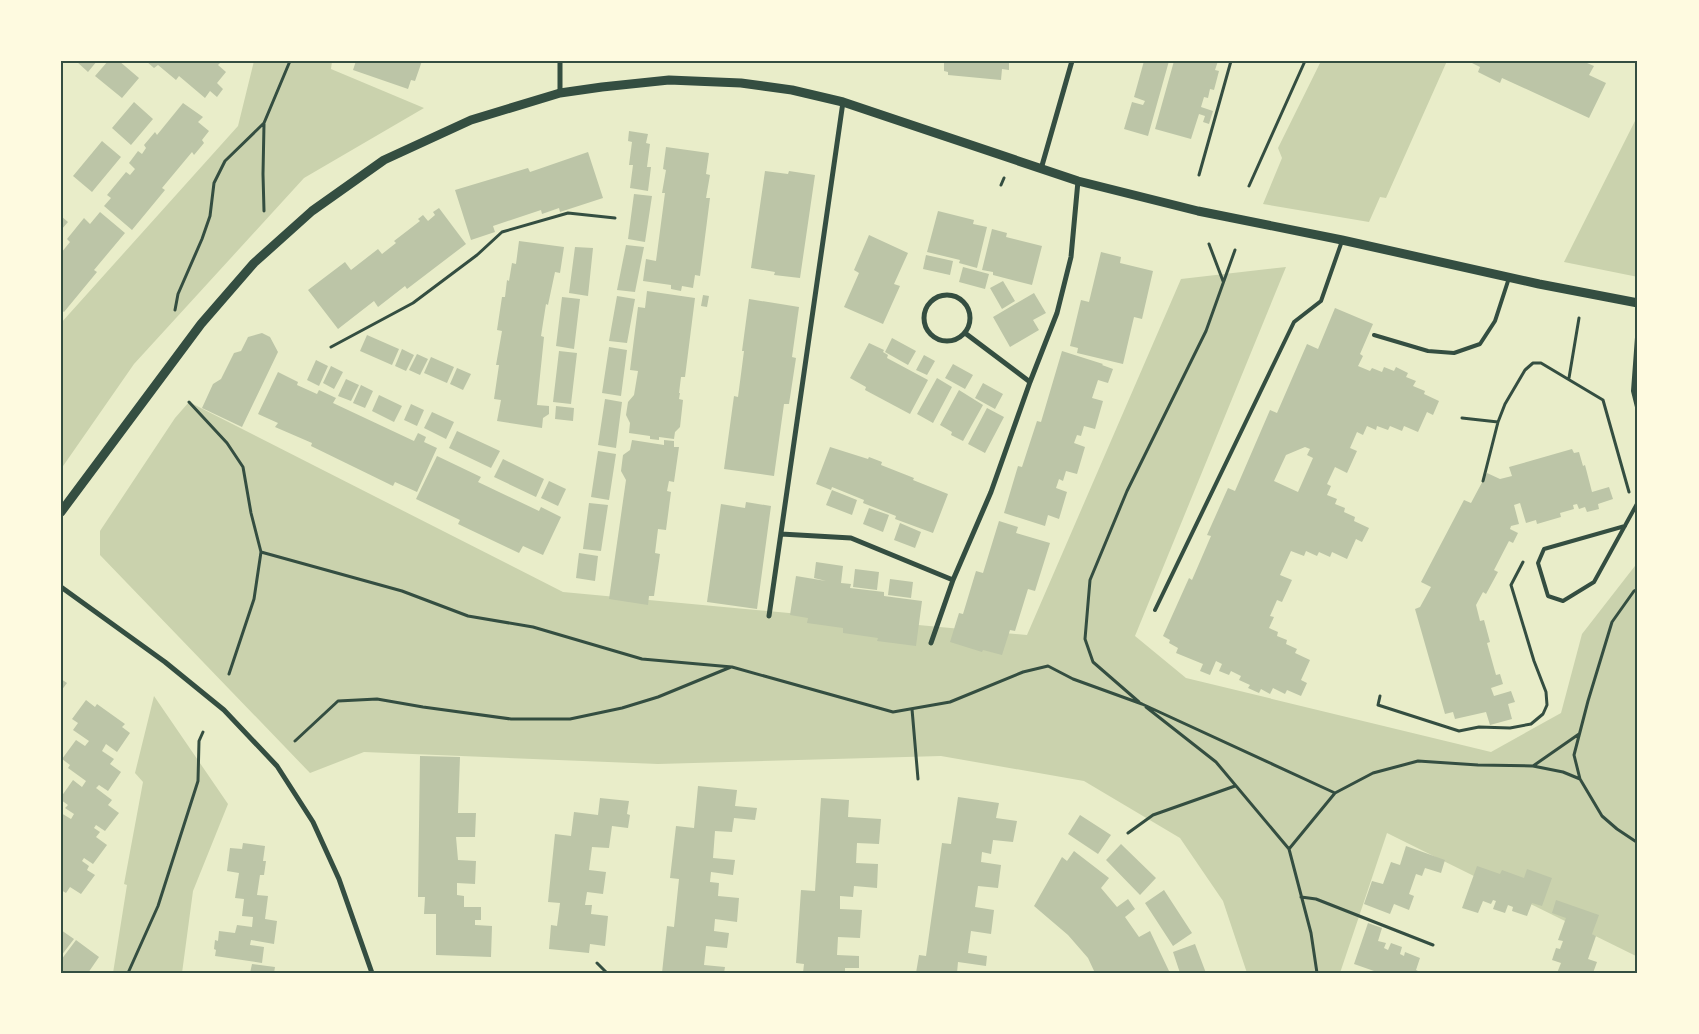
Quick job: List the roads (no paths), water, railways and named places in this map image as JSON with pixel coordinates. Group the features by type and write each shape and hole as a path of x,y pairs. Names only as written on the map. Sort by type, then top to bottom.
{"street":[{"path":"560,61 560,94"},
{"path":"1041,169 1072,61"},
{"path":"61,512 201,324 254,263 312,211 384,160 472,120 560,94 602,87 669,80 741,83 792,90 843,102 1078,181 1198,211 1342,240 1509,278 1638,303"},
{"path":"769,616 843,102"},
{"path":"931,643 953,580 991,492 1057,312 1071,257 1078,181"},
{"path":"944,294 960,298 966,304 970,314 970,324 965,332 957,339 948,341 937,339 930,334 925,327 924,318 929,302 944,294"},
{"path":"965,332 1030,382"},
{"path":"782,534 851,538 953,580"},
{"path":"61,587 165,662 224,710 277,766 317,830 339,879 372,973"}],"lane":[{"path":"1155,610 1294,322 1321,301 1342,240"},
{"path":"1374,335 1428,351 1454,353 1480,344 1495,321 1509,278"},
{"path":"1638,324 1633,391 1638,411"},
{"path":"1625,526 1544,549 1538,563 1548,596 1563,601 1594,582 1625,526 1638,502"}]}
